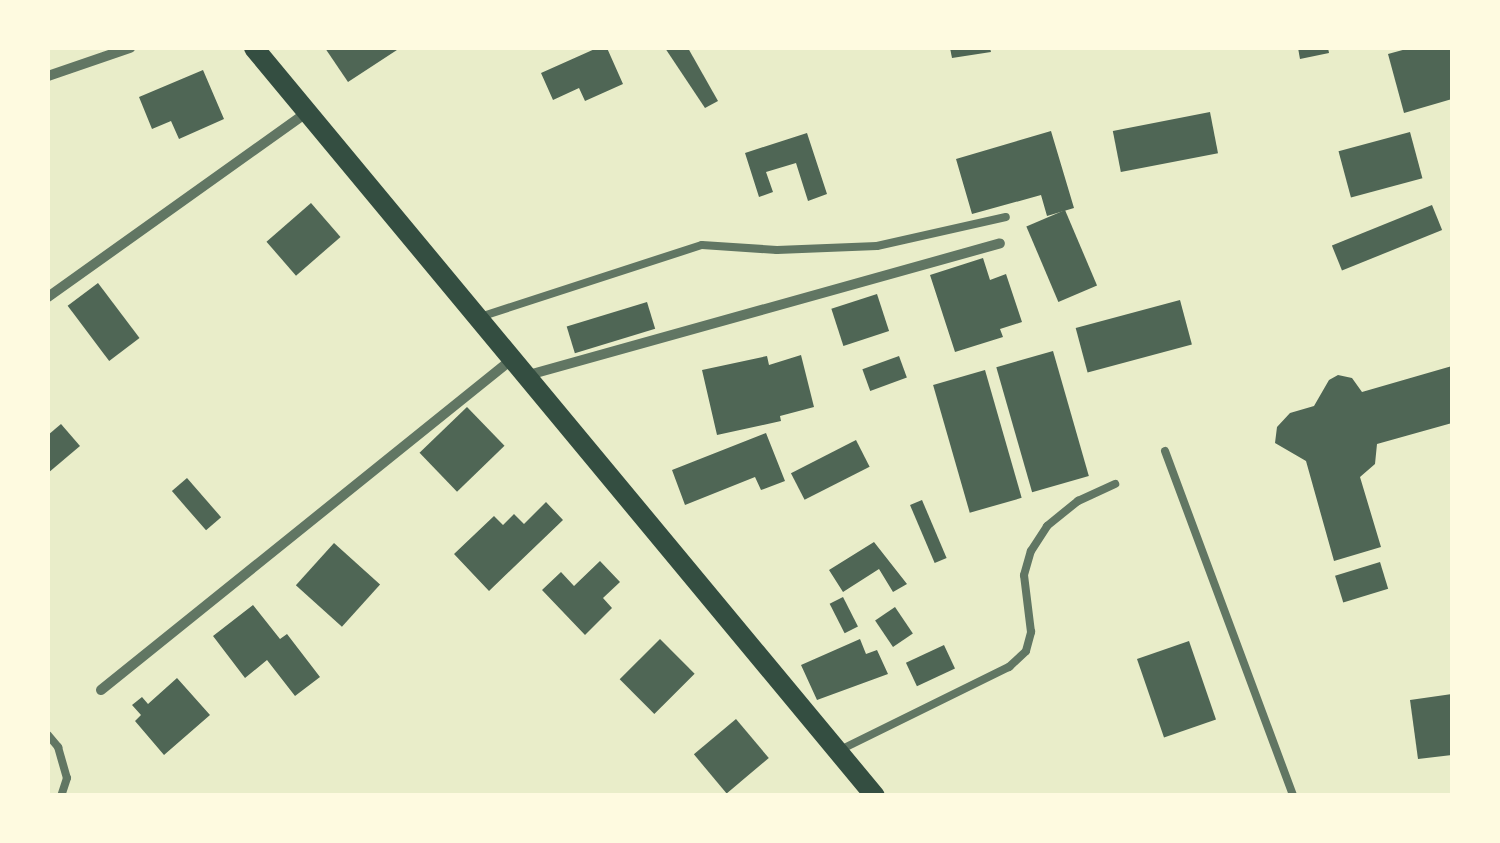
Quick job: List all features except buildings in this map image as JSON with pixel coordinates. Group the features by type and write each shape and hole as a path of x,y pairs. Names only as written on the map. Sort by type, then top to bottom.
{"main road":[{"path":"254,48 874,796"}],"street":[{"path":"48,76 130,48"},
{"path":"48,298 308,111"},
{"path":"101,690 518,368 1000,243"}],"lane":[{"path":"478,318 702,245 778,250 877,246 1006,217"},
{"path":"1165,451 1293,796"},
{"path":"836,753 1009,667 1026,650 1030,632 1024,575 1031,550 1047,526 1078,501 1114,484"},
{"path":"48,735 58,748 67,778 61,796"}]}
